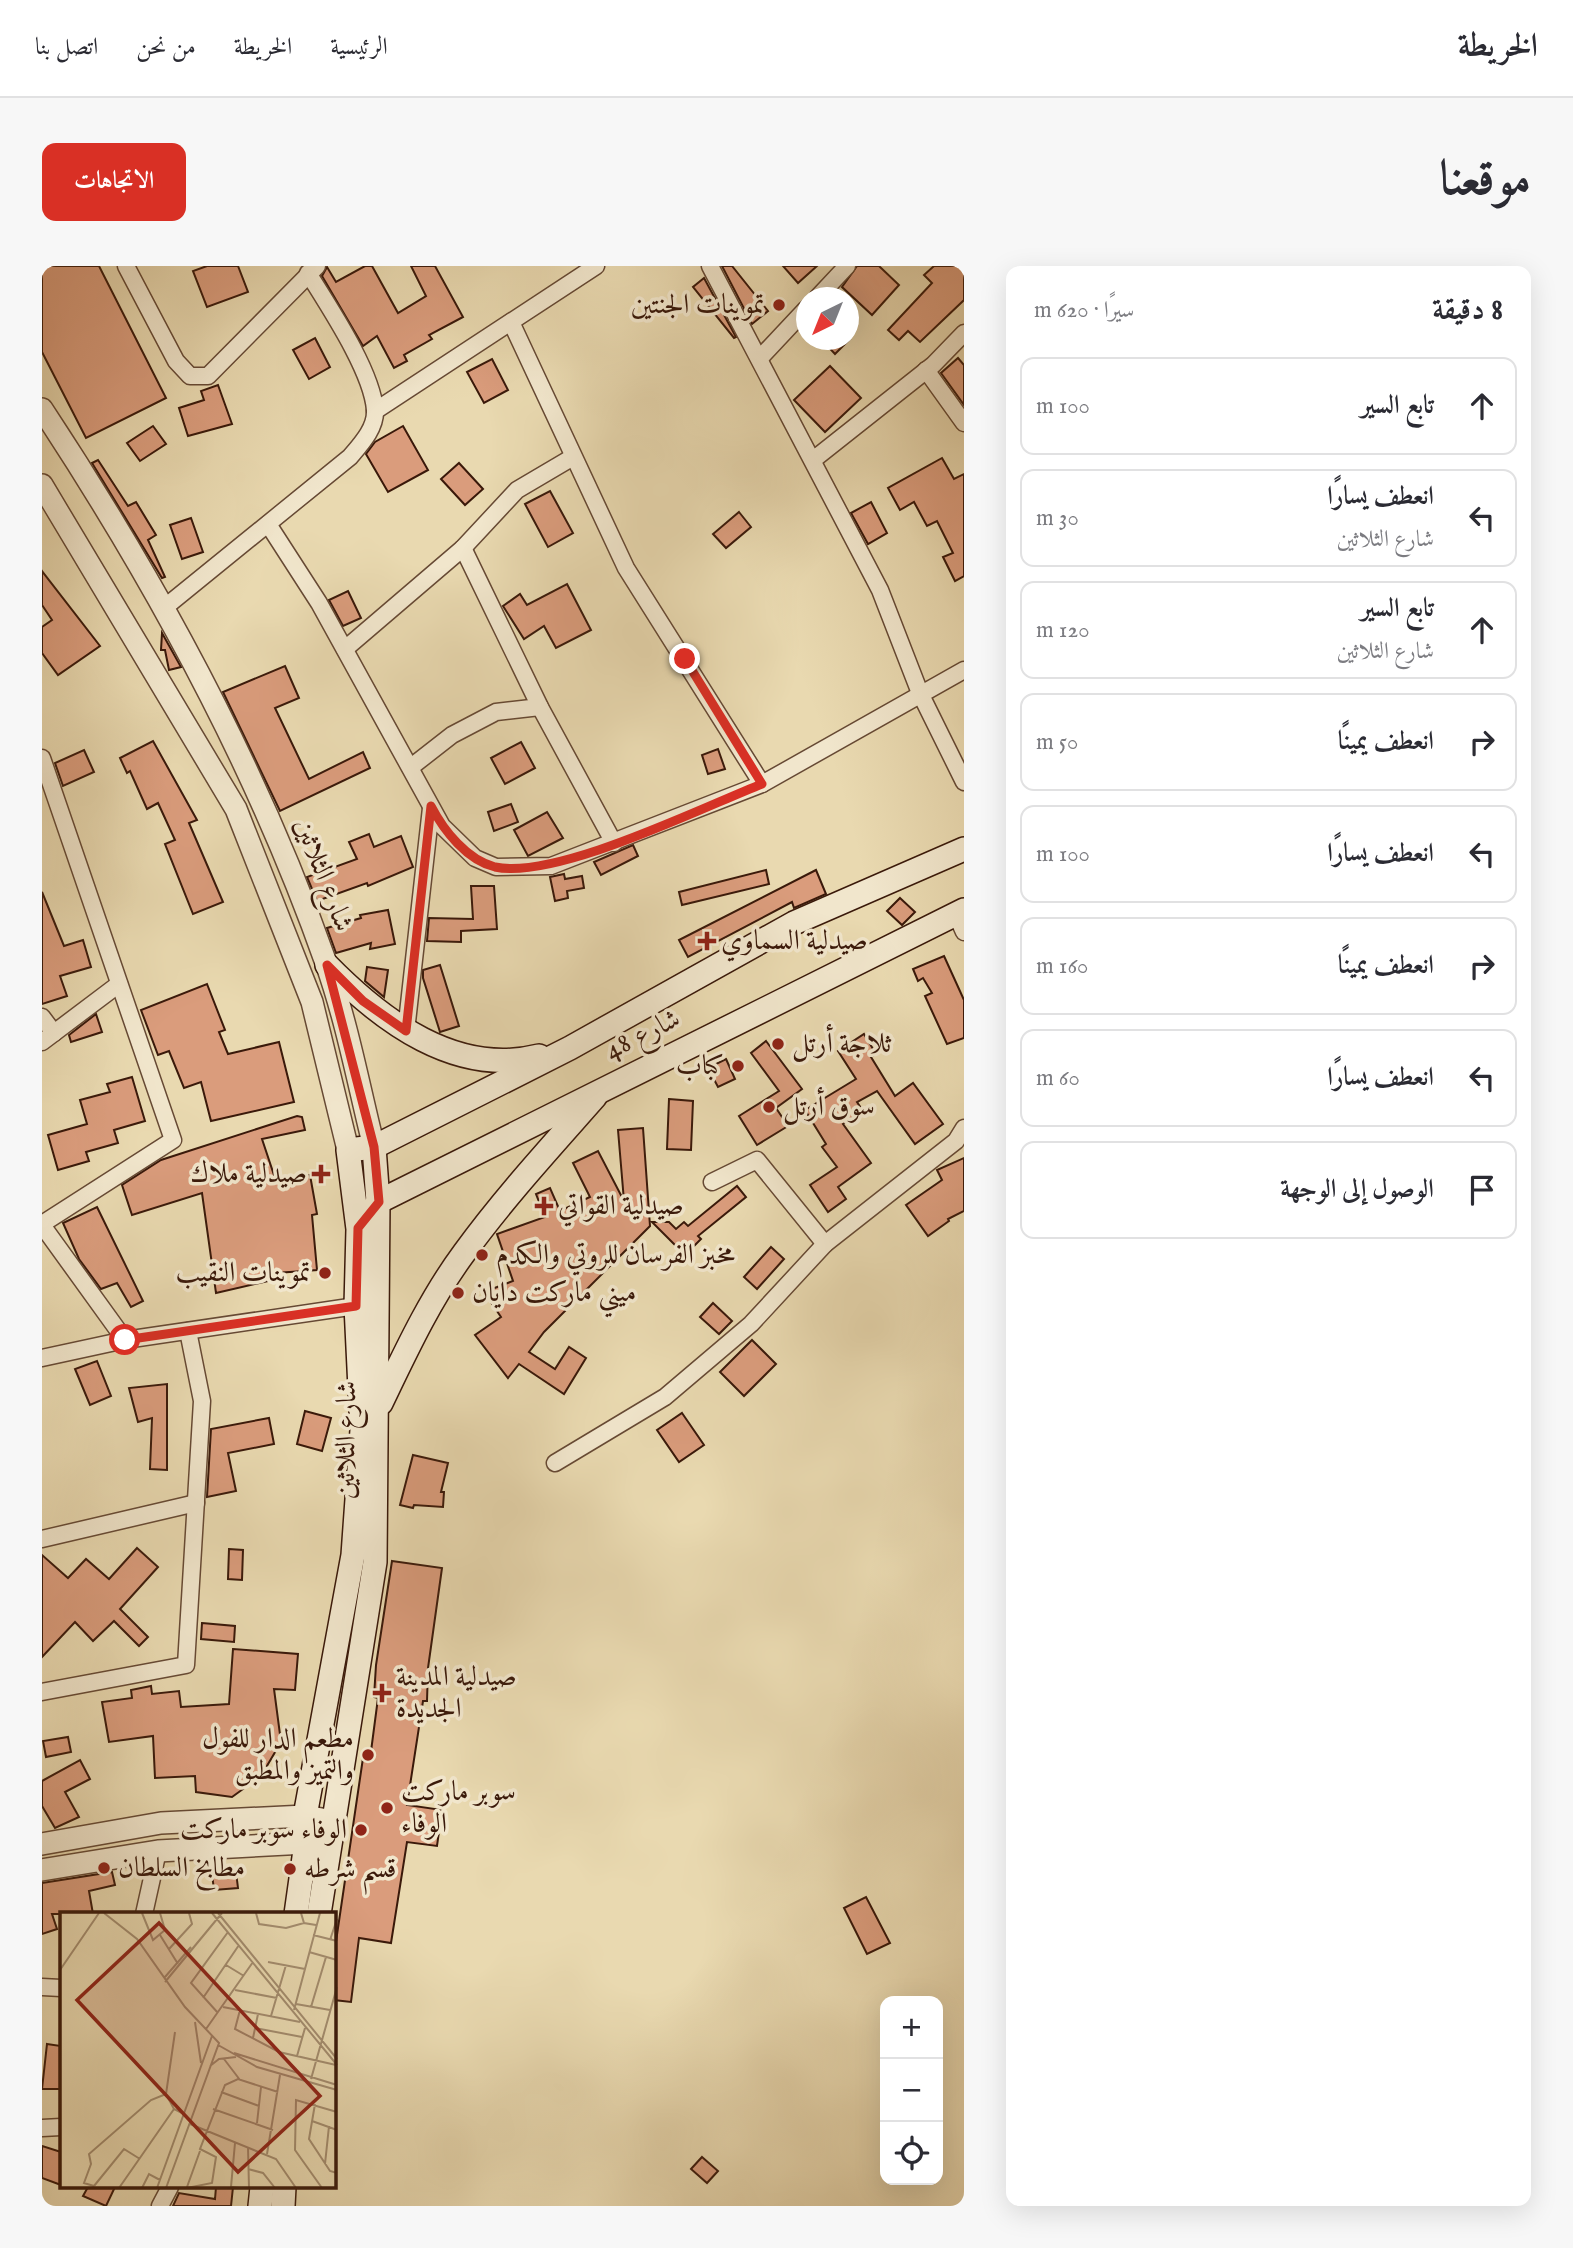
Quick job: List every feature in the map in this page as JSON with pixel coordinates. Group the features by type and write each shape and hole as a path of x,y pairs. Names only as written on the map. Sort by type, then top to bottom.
{"main road":[{"name":"شارع 48","path":"348,1150 374,1147 570,1048 794,923 964,849"},
{"name":"شارع 48","path":"358,1228 379,1202 605,1087 962,918"},
{"path":"327,965 363,1001 406,1031 467,1055 496,1061 521,1060 570,1048"},
{"path":"378,1409 417,1326 463,1254 525,1175 605,1087"},
{"name":"شارع الثلاثين","path":"320,1912 375,1562 379,1202 374,1147"},
{"name":"شارع الثلاثين","path":"296,1912 306,1843 305,1816 353,1555 362,1430 356,1306 358,1228 348,1150"}],"street":[{"path":"126,266 176,361 190,376 208,376 312,269 351,342 375,411 367,437 350,457 164,608"},
{"path":"375,411 596,266"},
{"path":"710,266 880,590 920,693 964,782"},
{"path":"827,287 847,266"},
{"path":"760,358 796,320"},
{"path":"511,322 626,568 762,784"},
{"path":"813,460 926,370 964,334"},
{"path":"926,370 964,423"},
{"name":"شارع الثلاثين","path":"42,410 111,514 164,608 259,792 327,965 374,1147"},
{"path":"345,649 463,548 517,490 573,457"},
{"name":"شارع الثلاثين","path":"42,485 236,809 312,1002 348,1150"},
{"path":"268,524 345,649 442,827 475,858 496,867 551,866 762,784 964,670"},
{"path":"463,548 540,707 614,843"},
{"path":"411,767 452,735 496,712 540,707"},
{"path":"42,758 173,1140 42,1225 125,1340"},
{"path":"406,1031 431,806"},
{"path":"42,1017 48,1038 119,984"},
{"path":"555,1463 665,1397 751,1324 825,1244 961,1137"},
{"path":"712,1182 757,1160 825,1244"},
{"path":"42,1358 125,1340 356,1306"},
{"path":"42,1692 186,1665 202,1401 188,1331"},
{"path":"42,1539 196,1503"},
{"path":"42,1844 161,1823 305,1816 333,1821"},
{"path":"42,1870 158,1851 306,1843 330,1850"},
{"path":"144,1912 158,1851"},
{"path":"42,1987 60,1988"},
{"path":"42,2128 60,2127"},
{"path":"160,2206 169,2189"}],"building":[{"path":"42,266 99,266 166,398 86,438 42,352"},
{"path":"207,266 238,266 248,292 207,307 193,271"},
{"path":"365,266 372,266 398,313 426,296 411,266 435,266 463,317 429,335 432,339 404,355 407,361 394,368 377,336 363,346 322,276 327,267 336,282"},
{"path":"722,266 732,266 768,311 752,324"},
{"path":"783,266 817,266 798,283"},
{"path":"857,266 879,266 899,285 872,315 859,303 859,287 842,287"},
{"path":"934,266 964,266 964,300 920,342 908,331 899,340 888,330 932,283 924,275"},
{"path":"704,278 736,337 734,338 693,287"},
{"path":"315,338 330,367 309,379 293,350"},
{"path":"958,358 964,365 964,405 941,373"},
{"path":"492,359 508,390 484,403 467,372"},
{"path":"830,366 861,398 825,432 794,400"},
{"path":"218,385 232,424 188,436 179,408 204,400 201,391"},
{"path":"153,426 166,444 140,461 127,443"},
{"path":"403,426 428,470 388,492 366,454 375,442"},
{"path":"942,458 954,479 964,474 964,576 955,581 943,557 953,553 937,521 927,526 914,502 900,510 888,488"},
{"path":"98,460 128,506 136,502 156,535 148,540 165,577 162,578 92,463"},
{"path":"459,463 483,489 465,505 441,479"},
{"path":"550,491 573,533 548,547 525,504"},
{"path":"871,502 887,533 868,544 851,513"},
{"path":"739,512 751,527 726,548 713,534"},
{"path":"191,518 203,552 182,559 170,525"},
{"path":"42,571 100,646 58,675 42,653 42,627 52,620 42,605"},
{"path":"567,584 591,630 556,648 544,626 524,639 503,606 520,594 527,605"},
{"path":"348,591 361,618 343,626 329,600"},
{"path":"162,633 181,667 169,670 165,650 161,650"},
{"path":"285,666 299,698 275,708 309,779 363,752 370,768 280,811 223,692"},
{"path":"153,741 197,820 189,823 223,902 193,914 165,844 175,840 158,803 147,809 130,771 127,773 120,758"},
{"path":"521,742 535,768 505,784 491,758"},
{"path":"718,749 725,769 708,774 702,755"},
{"path":"84,750 94,772 63,786 55,763"},
{"path":"511,804 518,822 494,831 488,812"},
{"path":"547,812 563,838 528,856 514,830"},
{"path":"369,834 374,847 401,836 413,867 368,886 367,883 317,901 307,877 357,859 349,842"},
{"path":"633,845 638,856 601,875 594,862"},
{"path":"766,870 769,884 682,905 679,892"},
{"path":"816,870 826,894 794,908 792,902 688,957 679,940"},
{"path":"564,874 565,879 582,876 584,888 567,891 568,898 555,901 550,877"},
{"path":"471,886 494,886 497,929 461,931 461,942 427,941 429,918 473,919"},
{"path":"42,892 64,946 83,940 91,967 60,976 67,996 42,1004"},
{"path":"900,898 915,912 902,925 887,911"},
{"path":"388,910 395,944 370,949 371,943 336,953 327,928 361,918 360,915"},
{"path":"944,956 964,1000 964,1038 947,1044 925,996 932,993 923,978 918,981 913,969"},
{"path":"440,965 459,1026 440,1032 423,978 423,970"},
{"path":"367,967 388,970 384,997 365,981"},
{"path":"207,984 225,1030 219,1032 228,1054 279,1042 294,1102 211,1121 201,1082 184,1088 169,1051 158,1055 141,1010"},
{"path":"96,1014 102,1032 71,1042 69,1035"},
{"path":"864,1034 876,1054 871,1057 895,1096 913,1083 943,1124 915,1144 877,1091 857,1102 863,1111 843,1124 871,1163 838,1187 846,1199 828,1212 810,1185 837,1167 822,1147 826,1144 805,1110 856,1079 838,1051"},
{"path":"766,1041 802,1089 776,1108 788,1126 757,1145 739,1116 779,1091 751,1053"},
{"path":"726,1059 735,1079 718,1087 708,1068"},
{"path":"132,1077 145,1121 114,1130 118,1143 86,1152 89,1161 58,1170 48,1135 87,1124 80,1100 110,1092 107,1084"},
{"path":"669,1099 693,1101 691,1150 667,1149"},
{"path":"297,1116 302,1117 305,1130 262,1139 276,1181 310,1175 317,1214 312,1215 317,1270 276,1273 277,1279 216,1293 202,1193 132,1215 122,1185 161,1160"},
{"path":"643,1128 650,1226 544,1332 529,1352 555,1369 569,1347 586,1358 564,1394 519,1364 508,1378 475,1335 501,1317 484,1292 513,1281 497,1234 545,1217 536,1194 550,1188 560,1211 590,1197 573,1163 598,1151 624,1201 618,1130"},
{"path":"964,1158 964,1211 948,1219 949,1221 928,1236 906,1205 942,1180 937,1170"},
{"path":"737,1186 746,1197 698,1236 701,1239 685,1255 652,1222 669,1222 676,1229 684,1222 688,1226"},
{"path":"97,1207 143,1301 131,1307 117,1283 101,1289 79,1259 63,1223"},
{"path":"771,1247 784,1259 757,1289 744,1277"},
{"path":"713,1303 732,1321 719,1334 700,1317"},
{"path":"752,1340 776,1364 744,1396 720,1372"},
{"path":"97,1361 111,1396 90,1405 75,1369"},
{"path":"167,1384 167,1470 150,1469 152,1418 138,1422 129,1388"},
{"path":"305,1411 331,1418 322,1451 297,1444"},
{"path":"682,1413 704,1445 679,1462 657,1430"},
{"path":"269,1418 274,1444 228,1453 236,1491 207,1497 211,1429"},
{"path":"413,1455 448,1463 441,1492 444,1492 443,1507 414,1505 413,1508 400,1505"},
{"path":"137,1548 158,1567 120,1609 148,1637 139,1646 114,1621 93,1641 75,1622 42,1657 42,1555 68,1578 86,1559 109,1579"},
{"path":"229,1549 243,1550 242,1580 228,1579"},
{"path":"392,1561 442,1568 428,1668 427,1701 423,1701 407,1805 442,1810 437,1846 407,1842 391,1943 359,1938 351,2002 336,2000 336,1941 363,1758 370,1759 378,1698 374,1697 376,1665"},
{"path":"202,1623 235,1626 234,1642 201,1639"},
{"path":"233,1649 298,1654 295,1690 274,1689 281,1742 261,1776 232,1797 196,1792 195,1776 155,1778 153,1736 109,1742 102,1702 132,1698 131,1690 151,1686 152,1694 179,1691 181,1707 229,1704"},
{"path":"68,1737 71,1752 46,1757 43,1741"},
{"path":"80,1760 90,1779 65,1792 79,1817 55,1828 42,1806 42,1781"},
{"path":"112,1872 115,1885 89,1891 93,1912 52,1914 57,1929 42,1934 42,1883"},
{"path":"236,1872 238,1888 214,1890 212,1874"},
{"path":"866,1897 890,1943 867,1954 844,1908"},
{"path":"47,2044 60,2046 60,2089 42,2089"},
{"path":"42,2146 60,2152 60,2185 42,2178"},
{"path":"702,2157 718,2171 707,2183 691,2169"},
{"path":"87,2189 114,2189 106,2206 83,2196"},
{"path":"216,2189 233,2189 231,2206 173,2206 179,2193 215,2199"}],"place":[{"name":"تموينات الجنتين","path":"779,305"},
{"name":"صيدلية السماوي","path":"707,941"},
{"name":"ثلاجة أرتل","path":"778,1044"},
{"name":"كباب","path":"738,1066"},
{"name":"سوق أرتل","path":"769,1107"},
{"name":"صيدلية ملاك","path":"321,1174"},
{"name":"صيدلية القواتي","path":"544,1206"},
{"name":"مخبز الفرسان للروتي والكدم","path":"482,1255"},
{"name":"تموينات النقيب","path":"325,1273"},
{"name":"ميني ماركت دايان","path":"458,1293"},
{"name":"صيدلية المدينة الجديدة","path":"382,1693"},
{"name":"مطعم الدار للفول والتميز والمطبق","path":"368,1755"},
{"name":"سوبر ماركت الوفاء","path":"387,1808"},
{"name":"الوفاء سوبر ماركت","path":"361,1830"},
{"name":"مطابخ السلطان","path":"104,1868"},
{"name":"قسم شرطه","path":"290,1869"}],"route":[{"path":"125,1340 356,1306 358,1228 379,1202 374,1147 327,965 363,1001 406,1031 431,806 442,827 475,858 496,867 551,866 762,784 685,659"}]}
